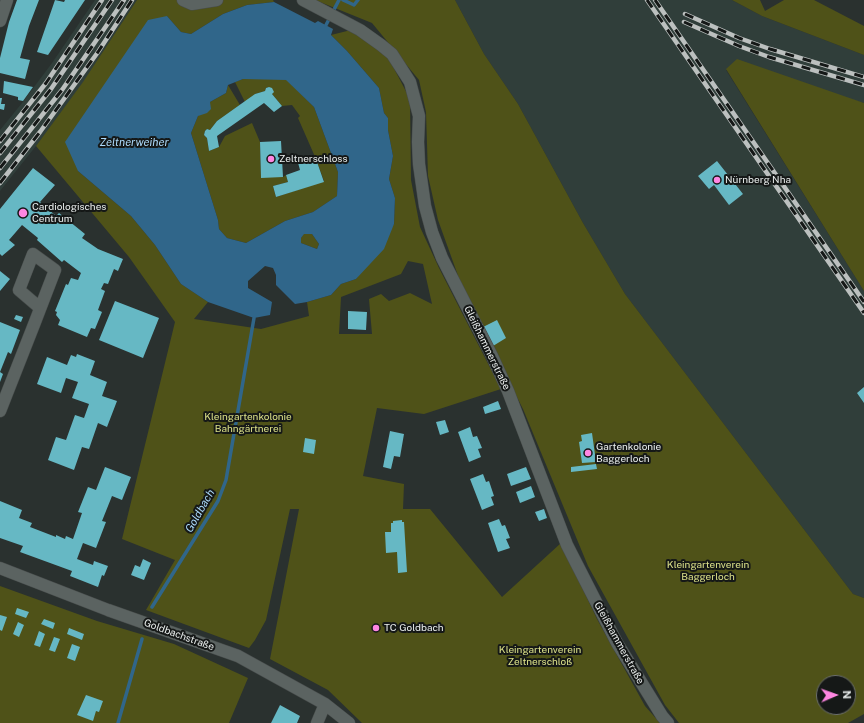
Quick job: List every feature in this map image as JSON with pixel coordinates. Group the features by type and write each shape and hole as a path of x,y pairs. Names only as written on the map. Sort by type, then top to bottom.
{"street":[{"path":"0,20 7,0"},
{"path":"183,0 192,4 217,0"},
{"name":"Gleißhammerstraße","path":"303,0 360,30 392,54 410,82 419,116 419,164 425,206 432,232 442,258 492,356 508,392 567,545 617,643 662,716 668,723"},
{"path":"0,411 40,308"},
{"name":"Goldbachstraße","path":"0,568 138,621 238,656 325,704 349,723"},
{"path":"317,723 325,704"}],"shaded area":[{"path":"95,0 137,0 83,83 0,191 0,130 52,63"},
{"path":"455,0 732,0 762,16 864,55 864,103 726,70 864,291 864,598 853,594 625,294 583,223 518,104 484,54"}],"green space":[{"path":"137,0 273,0 274,2 247,5 223,14 191,34 181,32 167,16 78,171 131,216 155,245 181,284 208,302 194,319 261,329 309,316 307,302 331,295 341,284 356,279 394,224 395,198 389,179 393,156 388,130 388,118 384,113 379,88 331,35 351,30 388,57 410,99 411,180 420,227 439,268 501,389 424,414 377,408 363,476 404,484 403,509 430,509 502,597 561,543 597,619 645,706 660,723 362,723 328,690 270,659 299,509 290,509 266,620 249,648 146,610 175,560 122,539 175,322 129,257 36,146 83,82","holes":["408,261 423,264 432,304 410,293 389,301 381,294 369,299 372,334 339,334 341,297 401,274"]},
{"name":"Kleingartenverein Baggerloch","path":"315,0 455,0 484,54 518,104 583,223 625,294 853,594 864,598 864,714 848,723 679,723 665,705 588,566 523,409 465,295 438,220 428,176 426,112 419,80 372,23"},
{"path":"732,0 760,0 765,11 784,0 814,0 864,26 864,55 762,16"},
{"path":"737,59 864,103 864,291 726,69"},
{"path":"243,79 286,79 314,107 338,172 337,196 313,212 285,221 246,243 227,238 219,229 218,220 191,133 198,116 210,102 226,93 228,85 240,105 217,121 210,130 207,129 205,131 204,135 207,138 209,151 219,147 225,136 252,123 260,142 261,177 283,177 286,175 288,182 273,186 276,197 324,181 298,118 300,116 292,105 282,106 272,94 269,87 266,88 265,91 255,94 245,102 235,82"},
{"path":"304,233 312,234 319,244 317,249 301,243 301,238"},
{"path":"0,586 97,621 174,644 248,678 229,723 0,723"}],"water":[{"name":"Zeltnerweiher","path":"274,2 315,23 318,21 333,29 331,35 379,88 384,113 388,118 388,130 393,156 389,179 395,198 394,224 384,249 356,279 341,284 331,295 295,304 276,285 276,275 273,268 265,266 248,281 248,288 272,302 270,315 254,318 208,302 181,284 155,245 131,216 78,171 65,142 148,20 167,16 181,32 191,34 223,14 247,5","holes":["243,79 286,80 314,107 338,172 337,196 313,212 285,221 246,243 227,238 219,229 218,220 191,133 198,116 207,113 211,109 210,102 226,93 228,85","304,234 312,234 319,244 317,249 301,243 301,238"]}],"building":[{"path":"17,0 39,0 29,26 20,58 30,60 25,79 0,73 0,58 9,22"},
{"path":"55,0 64,2 65,0 85,0 48,55 37,52"},
{"path":"4,81 33,87 23,101 18,100 18,97 3,93"},
{"path":"266,88 272,88 274,92 272,94 282,106 274,112 264,103 217,136 219,147 209,151 207,138 204,135 205,131 207,129 210,130 217,121 255,94 265,91"},
{"path":"0,98 2,98 1,104 5,104 4,110 0,109"},
{"name":"Zeltnerschloss","path":"281,141 283,177 261,178 260,142"},
{"path":"308,156 310,161 316,159 324,182 276,197 273,186 288,182 286,175 300,170 297,159"},
{"name":"Nürnberg Nha","path":"717,161 743,194 729,205 714,185 709,189 698,176"},
{"path":"33,168 55,185 40,202 56,216 59,213 85,234 82,238 98,249 123,259 118,271 114,269 108,284 104,283 101,289 105,291 98,310 102,312 95,329 91,328 87,337 58,325 60,320 56,315 57,312 55,311 66,284 68,285 71,278 78,280 81,273 64,260 62,262 37,240 38,238 22,225 9,240 15,245 2,256 0,254 0,209"},
{"path":"0,271 10,279 0,291"},
{"path":"115,301 159,318 143,358 99,340"},
{"path":"348,311 367,312 366,330 348,329"},
{"path":"16,315 23,317 21,322 14,319"},
{"path":"497,320 506,338 493,346 483,327"},
{"path":"0,322 20,330 11,354 8,352 0,372"},
{"path":"77,354 95,361 90,375 107,382 102,396 117,401 107,427 98,423 89,449 82,447 74,470 48,460 56,437 66,440 75,415 84,418 89,404 72,398 78,382 66,378 61,393 37,384 47,357 67,365 71,355 76,357"},
{"path":"0,372 3,374 0,382"},
{"path":"864,387 864,403 857,393"},
{"path":"498,401 501,409 485,414 483,407"},
{"path":"445,420 449,432 440,435 436,422"},
{"path":"470,427 473,437 477,436 482,448 478,449 481,457 469,462 458,432"},
{"path":"390,431 404,434 400,457 394,456 391,469 383,467"},
{"name":"Gartenkolonie Baggerloch","path":"592,433 596,462 582,463 579,442 582,441 581,435"},
{"path":"305,438 316,440 314,454 303,452"},
{"path":"596,464 597,469 571,472 571,467"},
{"path":"105,467 131,477 122,500 112,496 102,521 106,522 96,548 83,543 77,559 93,565 94,561 108,566 104,576 102,575 98,587 70,576 72,571 20,552 23,546 0,538 0,501 22,510 19,518 32,523 30,527 56,537 56,535 65,539 66,536 73,539 82,513 78,512 88,487 96,490"},
{"path":"526,467 531,479 511,486 507,474"},
{"path":"483,474 486,482 489,481 494,496 491,497 494,505 482,510 470,479"},
{"path":"531,486 535,497 520,503 516,492"},
{"path":"544,509 547,518 539,521 535,512"},
{"path":"499,519 502,526 505,525 510,538 506,539 510,548 498,552 488,523"},
{"path":"402,520 402,522 404,522 407,572 398,573 397,552 386,553 385,532 391,532 391,523 393,523 393,521"},
{"path":"143,559 151,563 144,580 131,575 135,565 140,567"},
{"path":"17,608 29,612 26,618 15,614"},
{"path":"0,615 7,617 2,631 0,630"},
{"path":"44,619 55,623 53,629 41,624"},
{"path":"18,622 24,625 19,637 13,634"},
{"path":"69,628 84,634 82,640 67,634"},
{"path":"39,631 45,634 40,647 34,645"},
{"path":"54,637 60,639 55,652 49,650"},
{"path":"72,644 80,647 75,661 67,658"},
{"path":"86,695 103,701 99,712 96,711 93,721 77,715"},
{"path":"280,705 300,716 297,723 271,723"}],"waterway":[{"name":"Goldbach","path":"326,25 339,0"},
{"name":"Goldbach","path":"343,0 354,5 358,0"},
{"name":"Goldbach","path":"152,607 218,501 226,480 254,318"},
{"name":"Goldbach","path":"118,723 142,639"}],"railway":[{"path":"0,141 46,83 102,0"},
{"path":"0,153 51,89 112,0"},
{"path":"0,168 62,90 124,0"},
{"path":"0,183 40,132 98,52 132,0"},
{"path":"647,0 864,313"},
{"path":"655,0 864,302"},
{"path":"685,14 739,38 770,49 864,77"},
{"path":"684,22 739,46 769,57 864,85"}],"place":[{"name":"Zeltnerschloss","path":"271,159"},
{"name":"Nürnberg Nha","path":"717,180"},
{"name":"Cardiologisches Centrum","path":"23,213"},
{"name":"Gartenkolonie Baggerloch","path":"588,453"},
{"name":"TC Goldbach","path":"376,628"}],"park label":[{"name":"Kleingartenkolonie Bahngärtnerei","path":"248,422"},
{"name":"Kleingartenverein Zeltnerschloß","path":"540,656"}]}
